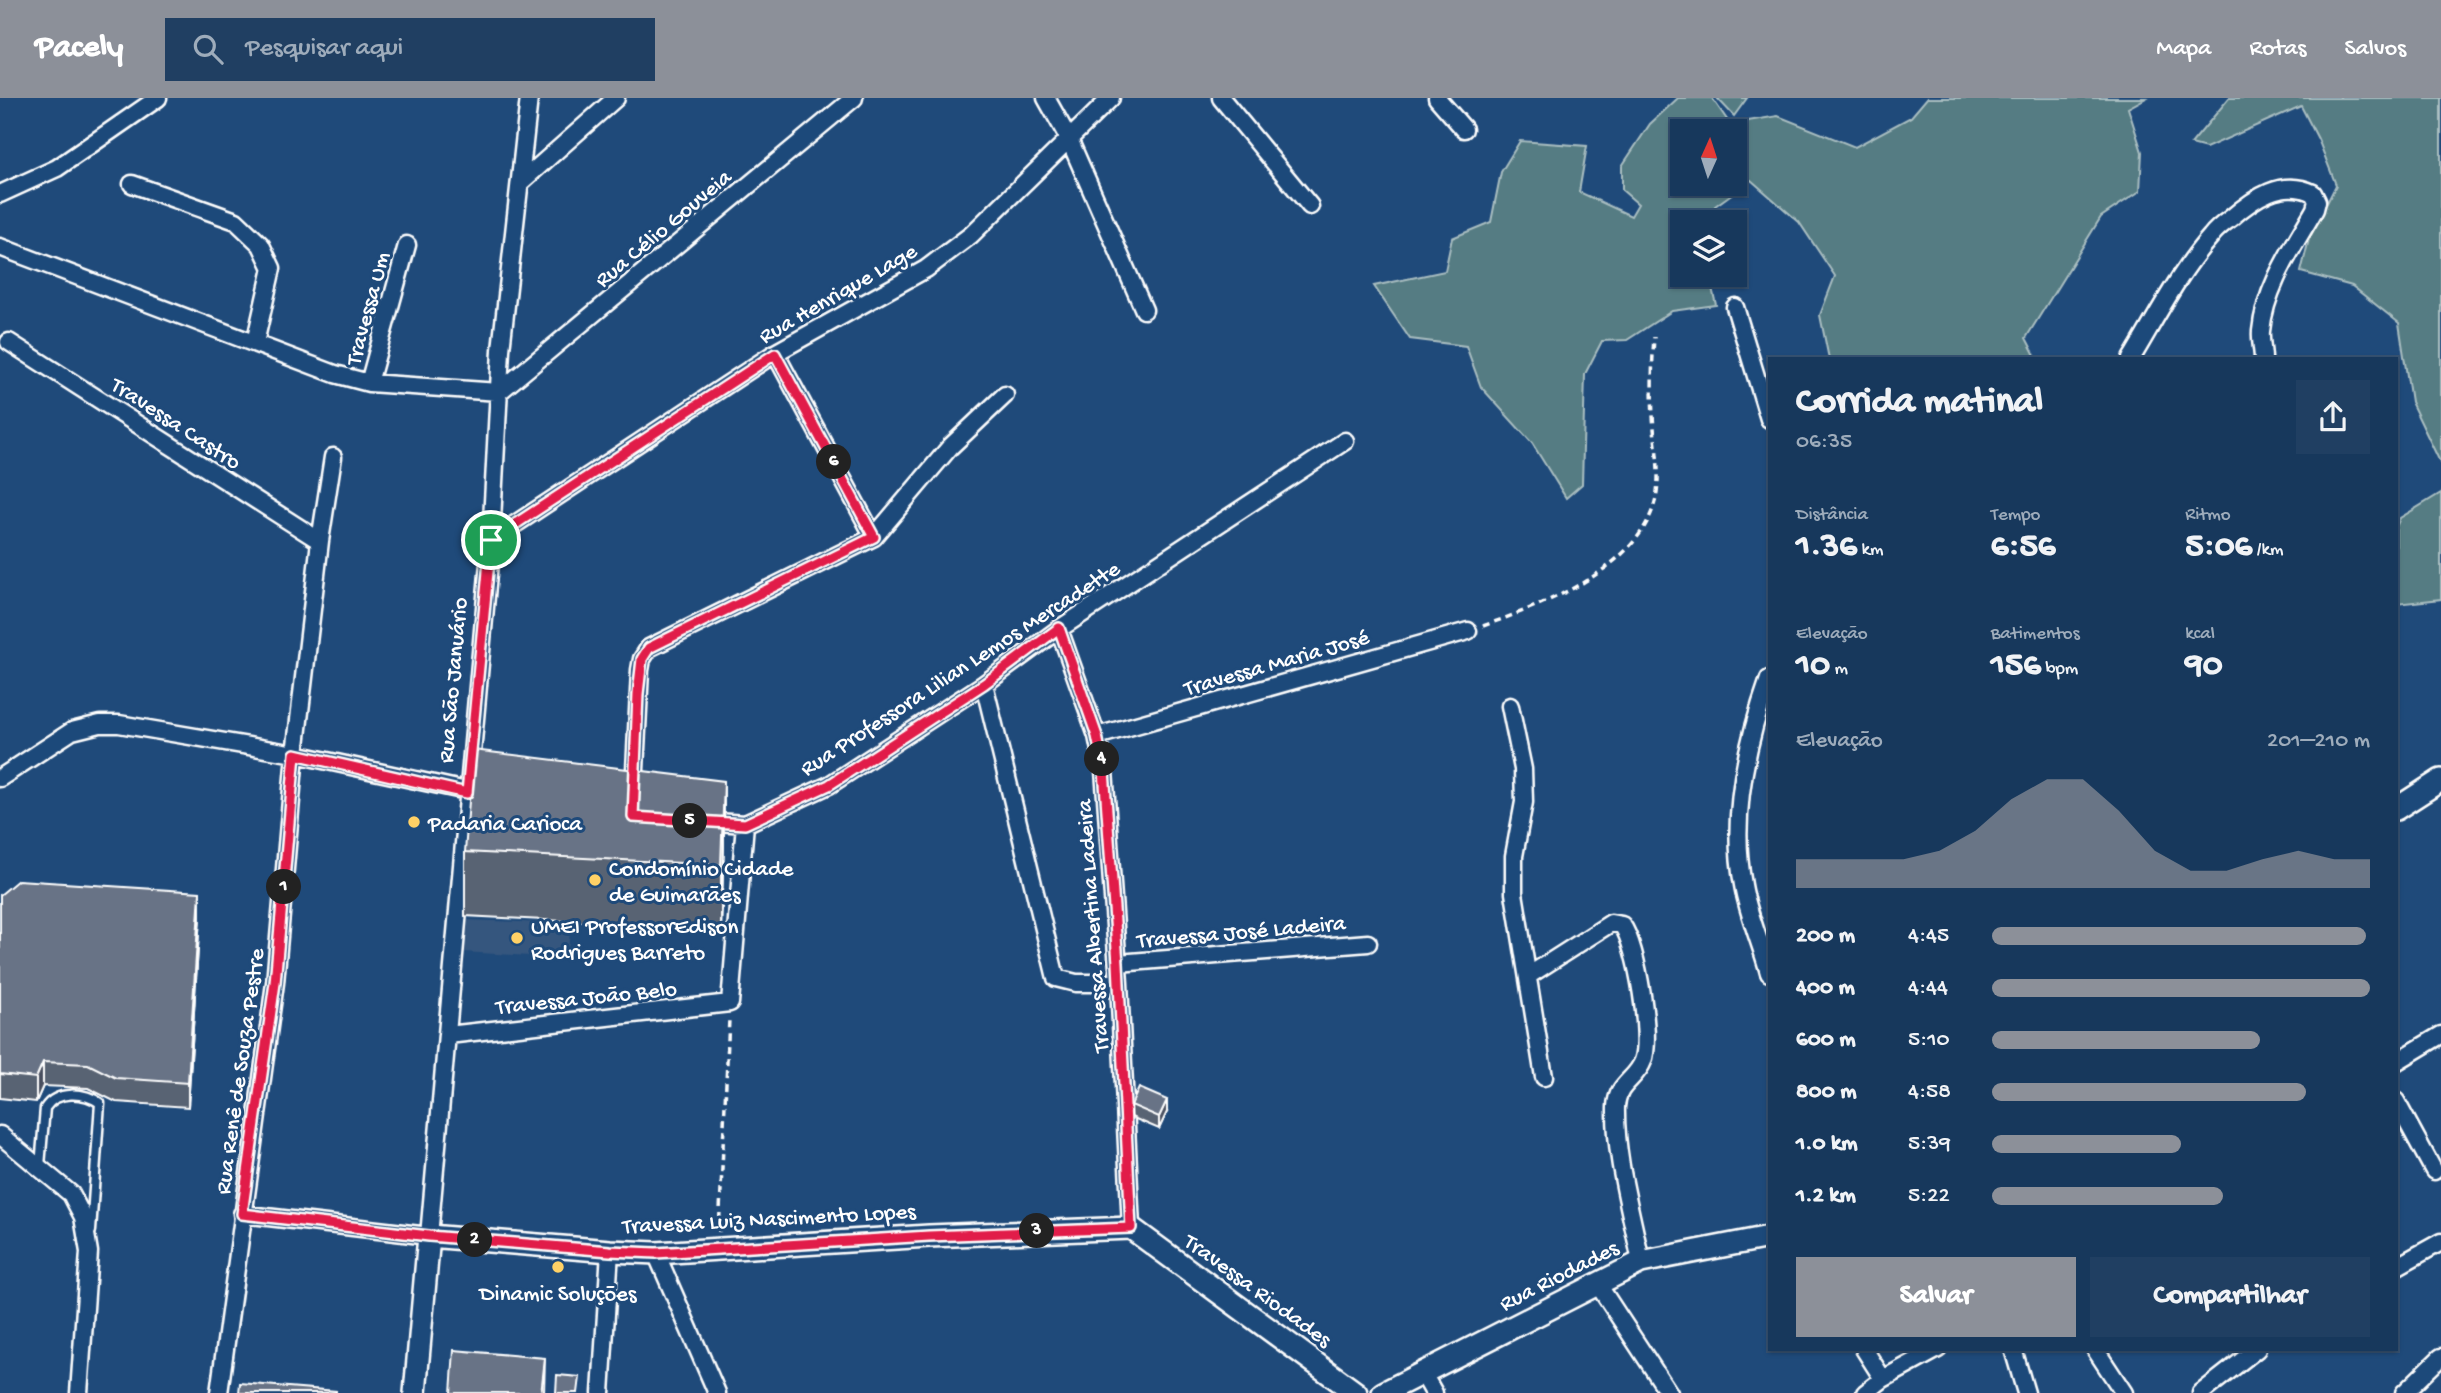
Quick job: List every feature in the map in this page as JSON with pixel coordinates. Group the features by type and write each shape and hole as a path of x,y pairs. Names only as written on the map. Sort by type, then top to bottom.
{"street":[{"path":"0,194 57,168 158,98"},
{"name":"Rua São Januário","path":"415,1393 491,540 499,392 529,98"},
{"path":"521,182 615,98"},
{"name":"Rua Célio Gouveia","path":"499,392 854,98"},
{"path":"1046,98 1069,139 1144,310"},
{"name":"Rua Henrique Lage","path":"491,540 775,354 926,269 971,235 1111,98"},
{"path":"1221,98 1310,206"},
{"path":"1437,98 1464,129"},
{"path":"132,184 236,221 261,245 272,268 255,344"},
{"path":"2132,357 2211,234 2255,198 2285,187 2304,188 2313,193 2317,201 2280,272 2266,308 2261,332 2263,357"},
{"name":"Travessa Um","path":"369,383 407,245"},
{"path":"0,247 335,374 369,383 499,392"},
{"path":"1735,307 1768,416"},
{"name":"Travessa Castro","path":"9,342 320,541"},
{"path":"775,354 874,537"},
{"path":"634,803 640,670 642,659 649,648 874,537 950,447 1005,395"},
{"name":"Rua Professora Lilian Lemos Mercadette","path":"689,821 745,824 829,785 984,684 1059,628 1345,440"},
{"name":"Rua Renê de Souza Pestre","path":"219,1393 275,983 295,754 320,541 333,457"},
{"name":"Travessa Albertina Ladeira","path":"1059,628 1097,736 1104,770 1118,963 1131,1228"},
{"name":"Travessa Maria José","path":"1097,736 1468,631"},
{"path":"1766,949 1750,918 1742,883 1739,823 1743,771 1768,682"},
{"path":"984,684 1056,978 1076,983 1119,983"},
{"path":"1510,706 1523,768 1524,802 1514,856 1514,893 1544,1077"},
{"path":"0,778 72,731 100,724 119,724 295,754 505,799"},
{"path":"2398,808 2441,780"},
{"path":"730,1003 745,824"},
{"path":"1528,976 1611,923 1622,925 1628,933 1635,952 1642,996 1645,1051 1643,1062 1622,1087 1616,1108 1622,1171 1641,1262"},
{"name":"Travessa José Ladeira","path":"1118,963 1368,943"},
{"name":"Travessa João Belo","path":"448,1035 730,1003"},
{"path":"2398,1061 2441,1035"},
{"path":"2398,1105 2434,1171"},
{"path":"0,1135 71,1194 83,1217 89,1252 79,1393"},
{"name":"Travessa Luiz Nascimento Lopes","path":"242,1214 429,1236 656,1253 929,1236 1131,1228"},
{"name":"Travessa Riodades","path":"1131,1228 1356,1393"},
{"name":"Rua Riodades","path":"1383,1393 1641,1262 1768,1237"},
{"path":"2398,1266 2441,1242"},
{"path":"601,1393 610,1251"},
{"path":"656,1253 717,1393"},
{"path":"1597,1283 1670,1393"},
{"path":"1865,1351 1884,1379"},
{"path":"1865,1393 1884,1379 1934,1351"},
{"path":"2014,1351 2026,1393"},
{"path":"2096,1351 2124,1393"},
{"path":"2201,1393 2254,1351"},
{"path":"2404,1393 2441,1357"},
{"path":"1422,1372 1434,1393"}],"lane":[{"path":"40,1166 45,1108 49,1101 56,1097 81,1095 89,1096 100,1103 89,1252"}],"path":[{"path":"1468,631 1532,609 1569,591 1623,552 1633,543 1647,521 1657,493 1658,461 1652,369 1654,337"},
{"path":"718,1248 730,1003"}],"shaded area":[{"name":"UMEI ProfessorEdison Rodrigues Barreto","path":"465,920 571,924 567,958 463,952"}],"green space":[{"path":"1678,98 1712,98 1727,119 1670,119 1670,196 1729,196 1715,206 1714,210 1670,210 1670,287 1712,287 1716,305 1672,311 1627,340 1602,341 1585,374 1582,484 1566,498 1532,443 1481,387 1466,346 1410,339 1374,286 1445,271 1452,238 1491,222 1501,172 1520,141 1587,146 1579,192 1631,216 1638,204 1622,190 1622,166 1650,124"},
{"path":"1717,98 1747,98 1734,116"},
{"path":"1927,98 2146,98 2128,108 2142,152 2140,191 2101,217 2026,338 2036,357 1829,357 1820,315 1835,276 1799,222 1751,180 1747,183 1747,121 1778,116 1855,147 1911,117"},
{"path":"2229,98 2441,98 2441,464 2411,402 2399,323 2352,286 2301,272 2309,239 2336,185 2318,139 2301,106 2206,148 2191,144"},
{"path":"2441,493 2441,599 2398,604 2400,518"}],"building":[{"path":"473,750 724,781 721,865 465,852"},
{"path":"18,880 200,892 188,1083 116,1078 88,1064 43,1062 36,1078 0,1074 0,895"},
{"path":"1139,1088 1167,1100 1159,1117 1131,1105"},
{"path":"454,1350 545,1358 541,1393 451,1393"},
{"path":"557,1375 580,1377 578,1393 556,1393"},
{"path":"240,1383 336,1391 336,1393 239,1393"}],"place":[{"name":"Padaria Carioca","path":"414,822"},
{"name":"Condomínio Cidade de Guimarães","path":"595,880"},
{"name":"UMEI ProfessorEdison Rodrigues Barreto","path":"517,938"},
{"name":"Dinamic Soluções","path":"558,1267"}],"route":[{"path":"775,354 874,537 649,648 642,659 640,670 633,817 745,824 829,785 984,684 1059,628 1097,736 1104,770 1118,963 1131,1228 929,1236 656,1253 429,1236 242,1214 275,983 295,754 467,793 491,540 775,354"}]}
